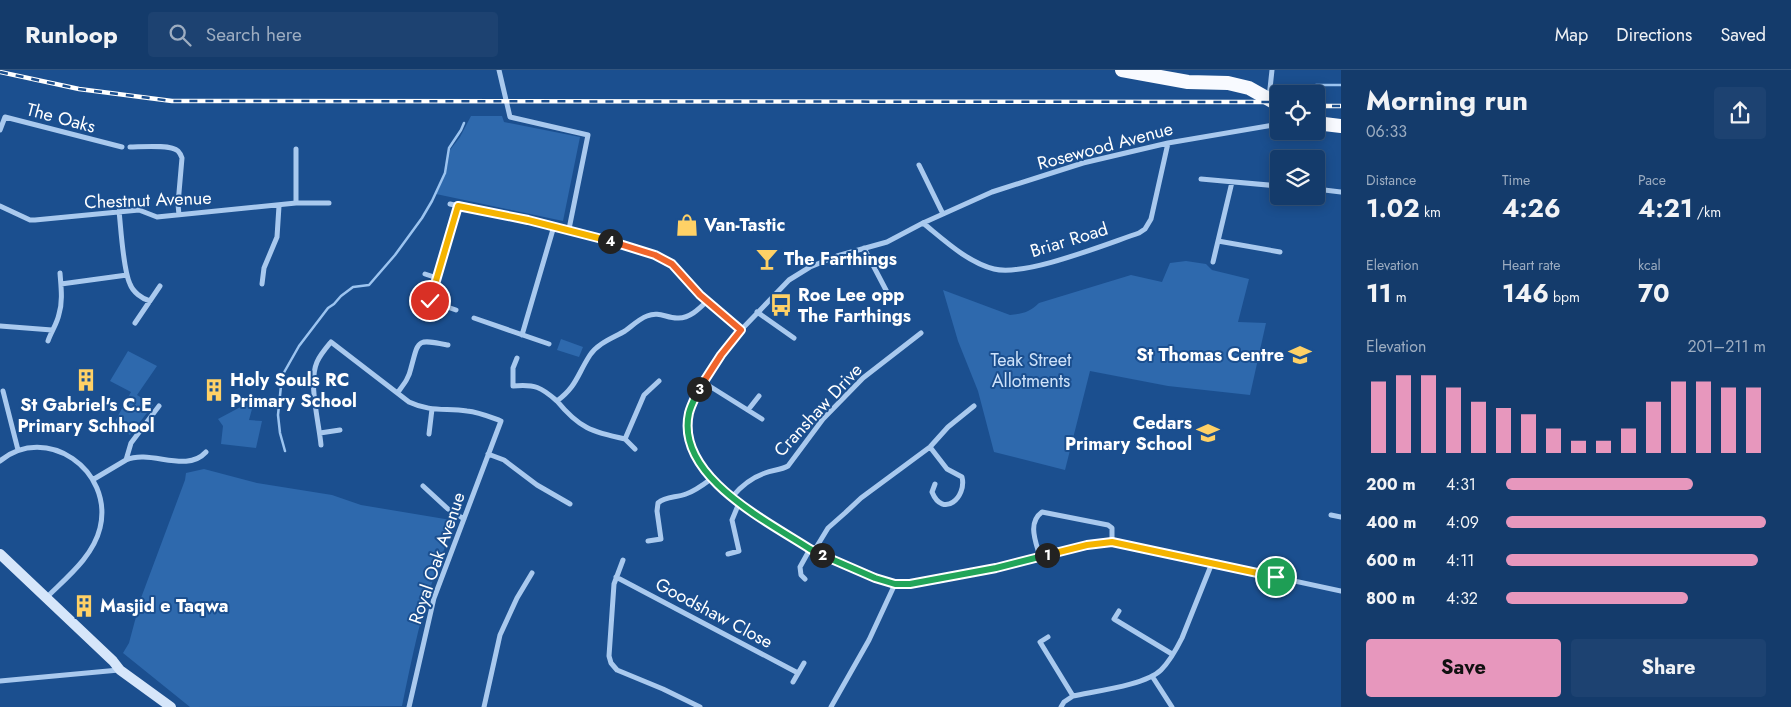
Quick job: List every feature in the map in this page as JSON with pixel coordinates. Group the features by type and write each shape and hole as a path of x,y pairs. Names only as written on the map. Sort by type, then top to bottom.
{"highway":[{"path":"1122,70 1188,82 1228,82 1249,88 1270,100"},
{"path":"1325,124 1341,126"}],"main road":[{"path":"0,554 113,661 120,670 171,707"}],"street":[{"path":"499,70 510,117 588,135 569,229"},
{"path":"1272,70 1273,85"},
{"name":"The Oaks","path":"0,130 5,118 122,147"},
{"name":"Rosewood Avenue","path":"895,584 853,569 812,550 732,497 711,479 700,465 693,451 687,430 689,413 703,382 741,330 789,280 810,267 837,256 886,242 992,192 1083,163 1168,142 1270,125"},
{"name":"Briar Road","path":"923,223 961,252 995,269 1015,269 1045,264 1139,233 1145,229 1151,219 1168,142"},
{"path":"130,147 168,148 180,153 182,158 178,204 179,215"},
{"path":"296,149 296,203"},
{"path":"919,165 943,214"},
{"path":"1201,179 1270,185"},
{"path":"1213,262 1232,182"},
{"path":"1325,191 1341,192"},
{"name":"Chestnut Avenue","path":"0,206 30,220 36,220 119,211 139,210 157,217 296,203 329,203"},
{"path":"450,204 569,229 655,255 679,270 707,302 741,330"},
{"path":"262,284 264,268 276,237 279,206"},
{"path":"456,310 430,301 458,206"},
{"path":"119,211 126,275 130,286 144,299 150,301"},
{"path":"522,335 554,226"},
{"path":"1218,240 1280,252"},
{"path":"864,248 887,292"},
{"path":"48,341 59,315 60,273"},
{"path":"425,274 437,278"},
{"path":"61,284 126,275"},
{"path":"135,323 160,286"},
{"path":"556,401 567,394 575,384 591,354 597,347 627,330 646,316 654,313 677,318 686,317 707,302"},
{"path":"757,312 794,338"},
{"path":"474,318 549,344"},
{"path":"0,326 52,330"},
{"name":"Cranshaw Drive","path":"732,497 752,478 788,466 823,419 864,378 921,334"},
{"path":"321,445 313,385 314,373 317,362 331,342 409,402 432,409 429,434"},
{"path":"398,392 408,380 417,347 422,342 448,345"},
{"path":"517,358 513,368 513,386 530,385 544,390 575,422 588,429 625,439 636,449"},
{"path":"625,439 644,395 659,381"},
{"path":"703,382 762,419"},
{"path":"2,391 18,450"},
{"path":"748,410 759,396"},
{"path":"126,460 131,443 159,406"},
{"path":"805,579 801,576 800,567 828,528 861,498 930,447 948,427 974,406"},
{"name":"Royal Oak Avenue","path":"409,707 434,598 501,420 466,410 432,409"},
{"path":"320,433 340,430"},
{"path":"0,461 18,450 32,447 61,453 80,464 94,479 102,515 96,541 80,564 46,598"},
{"path":"930,447 947,469 962,477 963,484 956,500 944,505 937,503 934,498 932,492 935,484"},
{"path":"94,479 133,457 143,456 162,460 193,460 201,458 206,452"},
{"path":"488,454 504,460 537,485 570,504"},
{"path":"648,541 661,539 657,511 658,503 663,499 693,491 711,479"},
{"path":"423,486 448,509 464,519"},
{"path":"728,554 738,551 732,520 739,502"},
{"path":"1040,557 1034,538 1033,526 1036,516 1042,512 1108,526 1112,528 1112,542"},
{"path":"1331,515 1341,517"},
{"path":"831,707 870,640 895,584 924,583 1087,545 1112,542 1341,591"},
{"path":"623,560 616,577 612,602 609,656 611,664 617,670 700,707"},
{"path":"1061,707 1064,702 1073,696 1140,681 1161,670 1182,638 1212,563"},
{"path":"484,707 500,635 514,604 532,573"},
{"name":"Goodshaw Close","path":"616,577 798,673"},
{"path":"1119,611 1114,619 1172,654"},
{"path":"1048,637 1040,642 1073,696"},
{"path":"793,682 804,663"},
{"path":"0,681 120,670"},
{"path":"1152,676 1172,707"}],"green space":[{"path":"471,116 502,116 504,122 580,137 563,221 436,194 446,174 450,150 460,137"},
{"name":"Teak Street Allotments","path":"1186,261 1206,264 1212,270 1249,279 1238,322 1266,323 1250,395 1168,386 1090,371 1065,470 994,452 978,391 958,341 943,290 1014,315 1029,310 1039,303 1131,275 1162,282 1170,263"},
{"path":"561,339 583,347 579,357 557,350"},
{"path":"128,351 157,366 137,395 153,405 130,435 113,425 131,392 110,381"},
{"path":"248,403 252,409 249,420 262,421 256,448 221,444 223,426 218,419"},
{"path":"204,469 257,483 332,495 361,505 457,521 442,555 428,596 402,706 190,707 123,653 129,643 141,598 186,473"}],"waterway":[{"path":"1325,85 1341,85"},
{"path":"285,451 278,415 282,376 299,346 328,308 353,287 369,285 395,255 422,218 445,173 449,148 464,123"}],"railway":[{"path":"0,72 79,89 172,101 1270,102"},
{"path":"1325,106 1341,106"}],"place":[{"name":"Van-Tastic","path":"687,225"},
{"name":"The Farthings","path":"767,259"},
{"name":"Roe Lee opp The Farthings","path":"781,305"},
{"name":"St Thomas Centre","path":"1300,355"},
{"name":"St Gabriel's C.E Primary Schhool","path":"86,380"},
{"name":"Holy Souls RC Primary School","path":"214,390"},
{"name":"Cedars Primary School","path":"1208,433"},
{"name":"Masjid e Taqwa","path":"84,606"}],"route":[{"path":"430,301 458,206 569,229 655,255 672,264 700,295 741,330 703,382 689,413 687,430 693,451 700,465 722,490 810,549 875,578 895,584 924,583 996,568 1087,545 1112,542 1276,577"}]}
